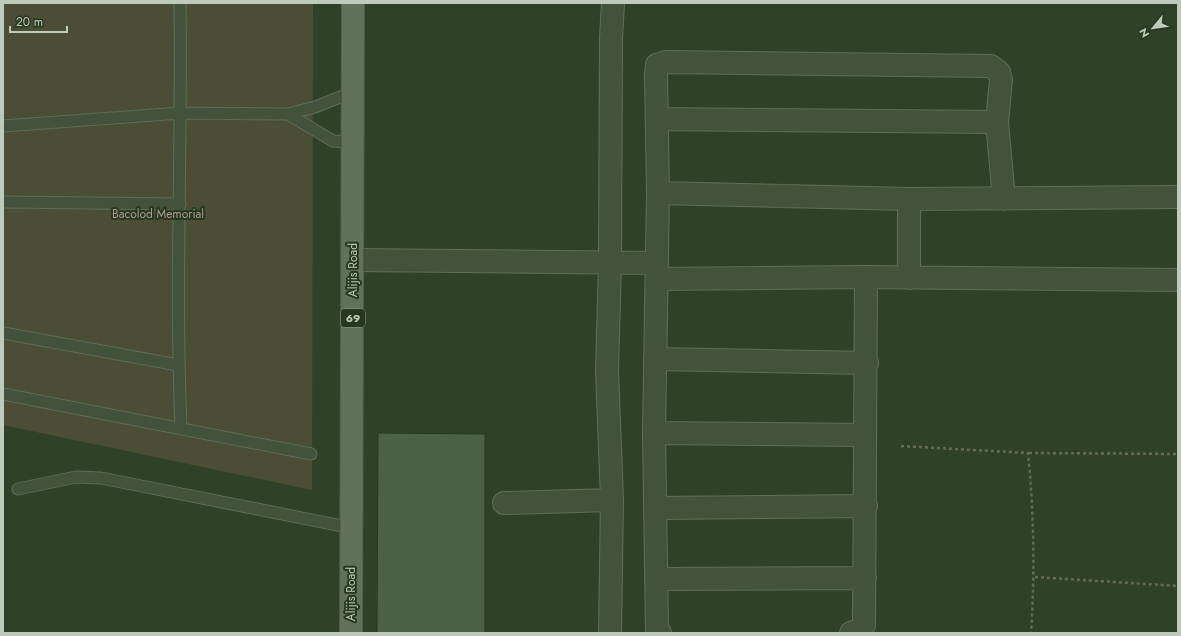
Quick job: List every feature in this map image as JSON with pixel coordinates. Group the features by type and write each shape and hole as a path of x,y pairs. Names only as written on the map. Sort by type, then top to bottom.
{"main road":[{"name":"Alijis Road","path":"351,633 353,3"}],"street":[{"path":"610,633 612,500 607,371 610,262 611,38 613,3"},
{"path":"660,633 658,630 656,579 654,433 658,194 657,65 666,62 991,66 999,72 1000,80 997,122 1004,199"},
{"path":"657,119 997,122"},
{"path":"658,194 909,199 1178,197"},
{"path":"909,199 909,278"},
{"path":"353,260 610,262 657,271 866,277 1178,280"},
{"path":"851,633 860,630 864,625 866,506 864,435 867,363 866,277"},
{"path":"655,359 867,363"},
{"path":"654,433 864,435"},
{"path":"504,503 612,500"},
{"path":"656,508 866,506"},
{"path":"656,579 864,578"}],"lane":[{"path":"180,3 182,113 178,365 181,428"},
{"path":"3,126 182,113 288,114 315,107 353,92"},
{"path":"288,114 333,141 352,142"},
{"path":"3,202 180,204"},
{"path":"3,333 178,365"},
{"path":"3,394 310,454"},
{"path":"18,488 76,477 101,478 352,528"}],"path":[{"path":"901,446 1028,453 1178,454"},
{"path":"1028,453 1032,485 1035,577 1031,633"},
{"path":"1035,577 1178,586"}],"green space":[{"name":"Bacolod Memorial","path":"3,3 313,3 312,490 3,425"}],"building":[{"path":"378,433 485,434 485,633 377,633"}]}
